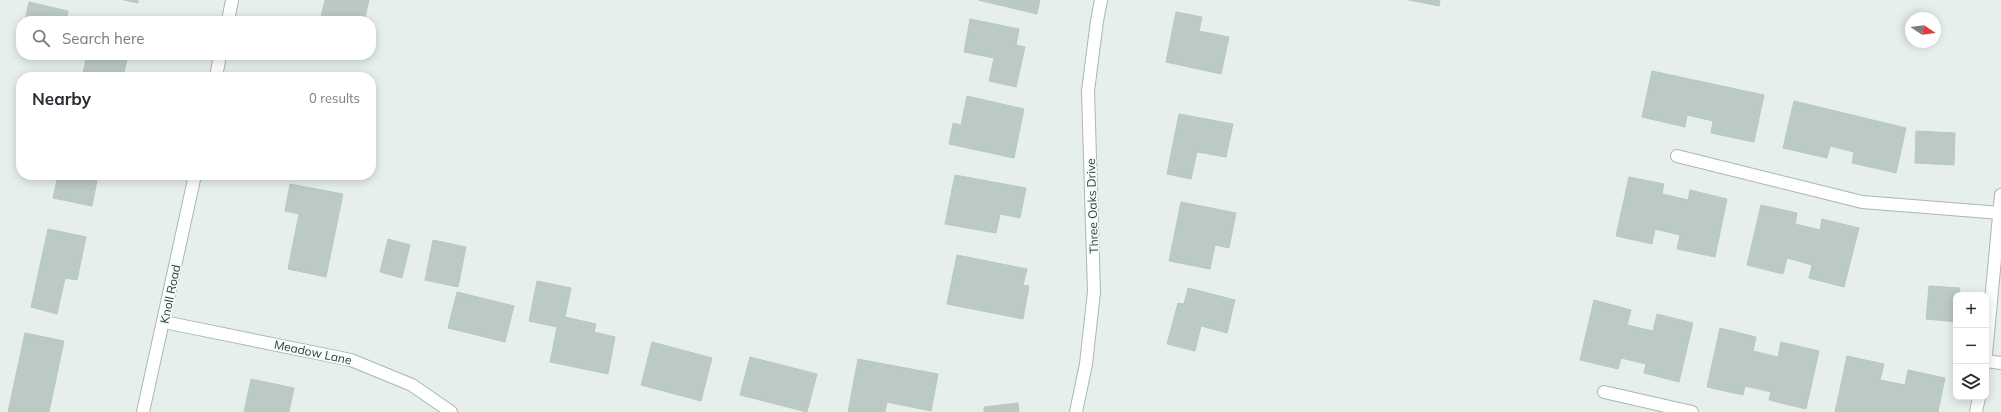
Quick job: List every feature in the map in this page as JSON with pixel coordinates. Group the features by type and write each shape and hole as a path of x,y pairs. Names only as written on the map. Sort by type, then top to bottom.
{"street":[{"path":"229,16 232,0"},
{"name":"Three Oaks Drive","path":"1076,412 1086,364 1094,292 1088,91 1101,0"},
{"path":"217,72 219,60"},
{"path":"1677,156 1862,202 2000,213"},
{"name":"Knoll Road","path":"143,412 164,322 194,180"},
{"path":"1989,328 2001,195"},
{"name":"Meadow Lane","path":"164,322 351,360 412,385 451,412"},
{"path":"1989,361 2001,363"},
{"path":"1604,392 1692,412"},
{"path":"1976,412 1978,400"}],"building":[{"path":"124,0 138,0 138,3"},
{"path":"325,0 369,0 365,16 321,16"},
{"path":"978,0 1040,0 1037,14"},
{"path":"1409,0 1440,0 1439,6"},
{"path":"29,2 68,11 67,16 26,16"},
{"path":"1176,12 1202,17 1199,31 1229,37 1221,74 1166,62"},
{"path":"970,19 1019,29 1016,45 1025,47 1016,87 989,81 994,58 964,52"},
{"path":"86,60 127,60 124,72 83,72"},
{"path":"1652,71 1764,95 1754,142 1711,133 1713,121 1687,115 1685,127 1642,117"},
{"path":"967,96 1024,109 1014,158 949,144 953,123 961,125"},
{"path":"1794,101 1906,128 1896,173 1852,163 1854,152 1830,146 1827,158 1783,148"},
{"path":"1179,114 1233,124 1226,157 1197,152 1191,179 1167,174"},
{"path":"1916,131 1955,133 1954,165 1915,163"},
{"path":"955,175 1026,188 1020,218 1000,214 996,233 945,224"},
{"path":"1629,177 1664,184 1662,194 1688,200 1690,190 1727,199 1715,257 1677,249 1680,235 1655,229 1652,244 1616,236"},
{"path":"57,180 97,180 92,206 53,198"},
{"path":"290,184 343,194 326,277 288,269 299,214 285,211"},
{"path":"1181,202 1236,213 1229,248 1215,245 1210,269 1169,261"},
{"path":"1761,205 1797,213 1795,224 1820,230 1822,219 1859,228 1844,287 1809,278 1812,265 1787,258 1783,274 1747,265"},
{"path":"48,229 86,237 77,280 65,278 57,314 31,307"},
{"path":"388,239 410,245 402,278 380,272"},
{"path":"433,240 466,247 458,287 425,280"},
{"path":"957,255 1027,269 1023,285 1029,286 1023,319 947,304"},
{"path":"537,281 571,288 565,317 596,324 594,332 615,337 608,374 550,362 557,327 529,321"},
{"path":"1929,286 1960,288 1959,292 1953,292 1953,322 1926,319"},
{"path":"1188,288 1235,300 1227,333 1201,326 1195,351 1167,344 1178,303 1184,304"},
{"path":"457,292 514,306 505,342 448,328"},
{"path":"1594,300 1631,310 1627,325 1653,331 1657,314 1693,323 1679,382 1644,373 1646,364 1621,358 1618,369 1580,360"},
{"path":"1720,328 1756,337 1753,351 1778,357 1781,342 1819,351 1806,409 1769,400 1771,392 1745,386 1743,395 1707,387"},
{"path":"25,333 64,341 49,412 8,412"},
{"path":"652,342 712,358 701,401 641,385"},
{"path":"1847,356 1884,364 1880,380 1905,385 1908,370 1945,378 1938,412 1835,412"},
{"path":"750,357 817,374 807,412 740,395"},
{"path":"858,359 938,374 931,411 887,402 885,412 848,412"},
{"path":"251,379 294,388 289,412 244,412"},
{"path":"1018,403 1019,412 984,412 984,407"}]}
